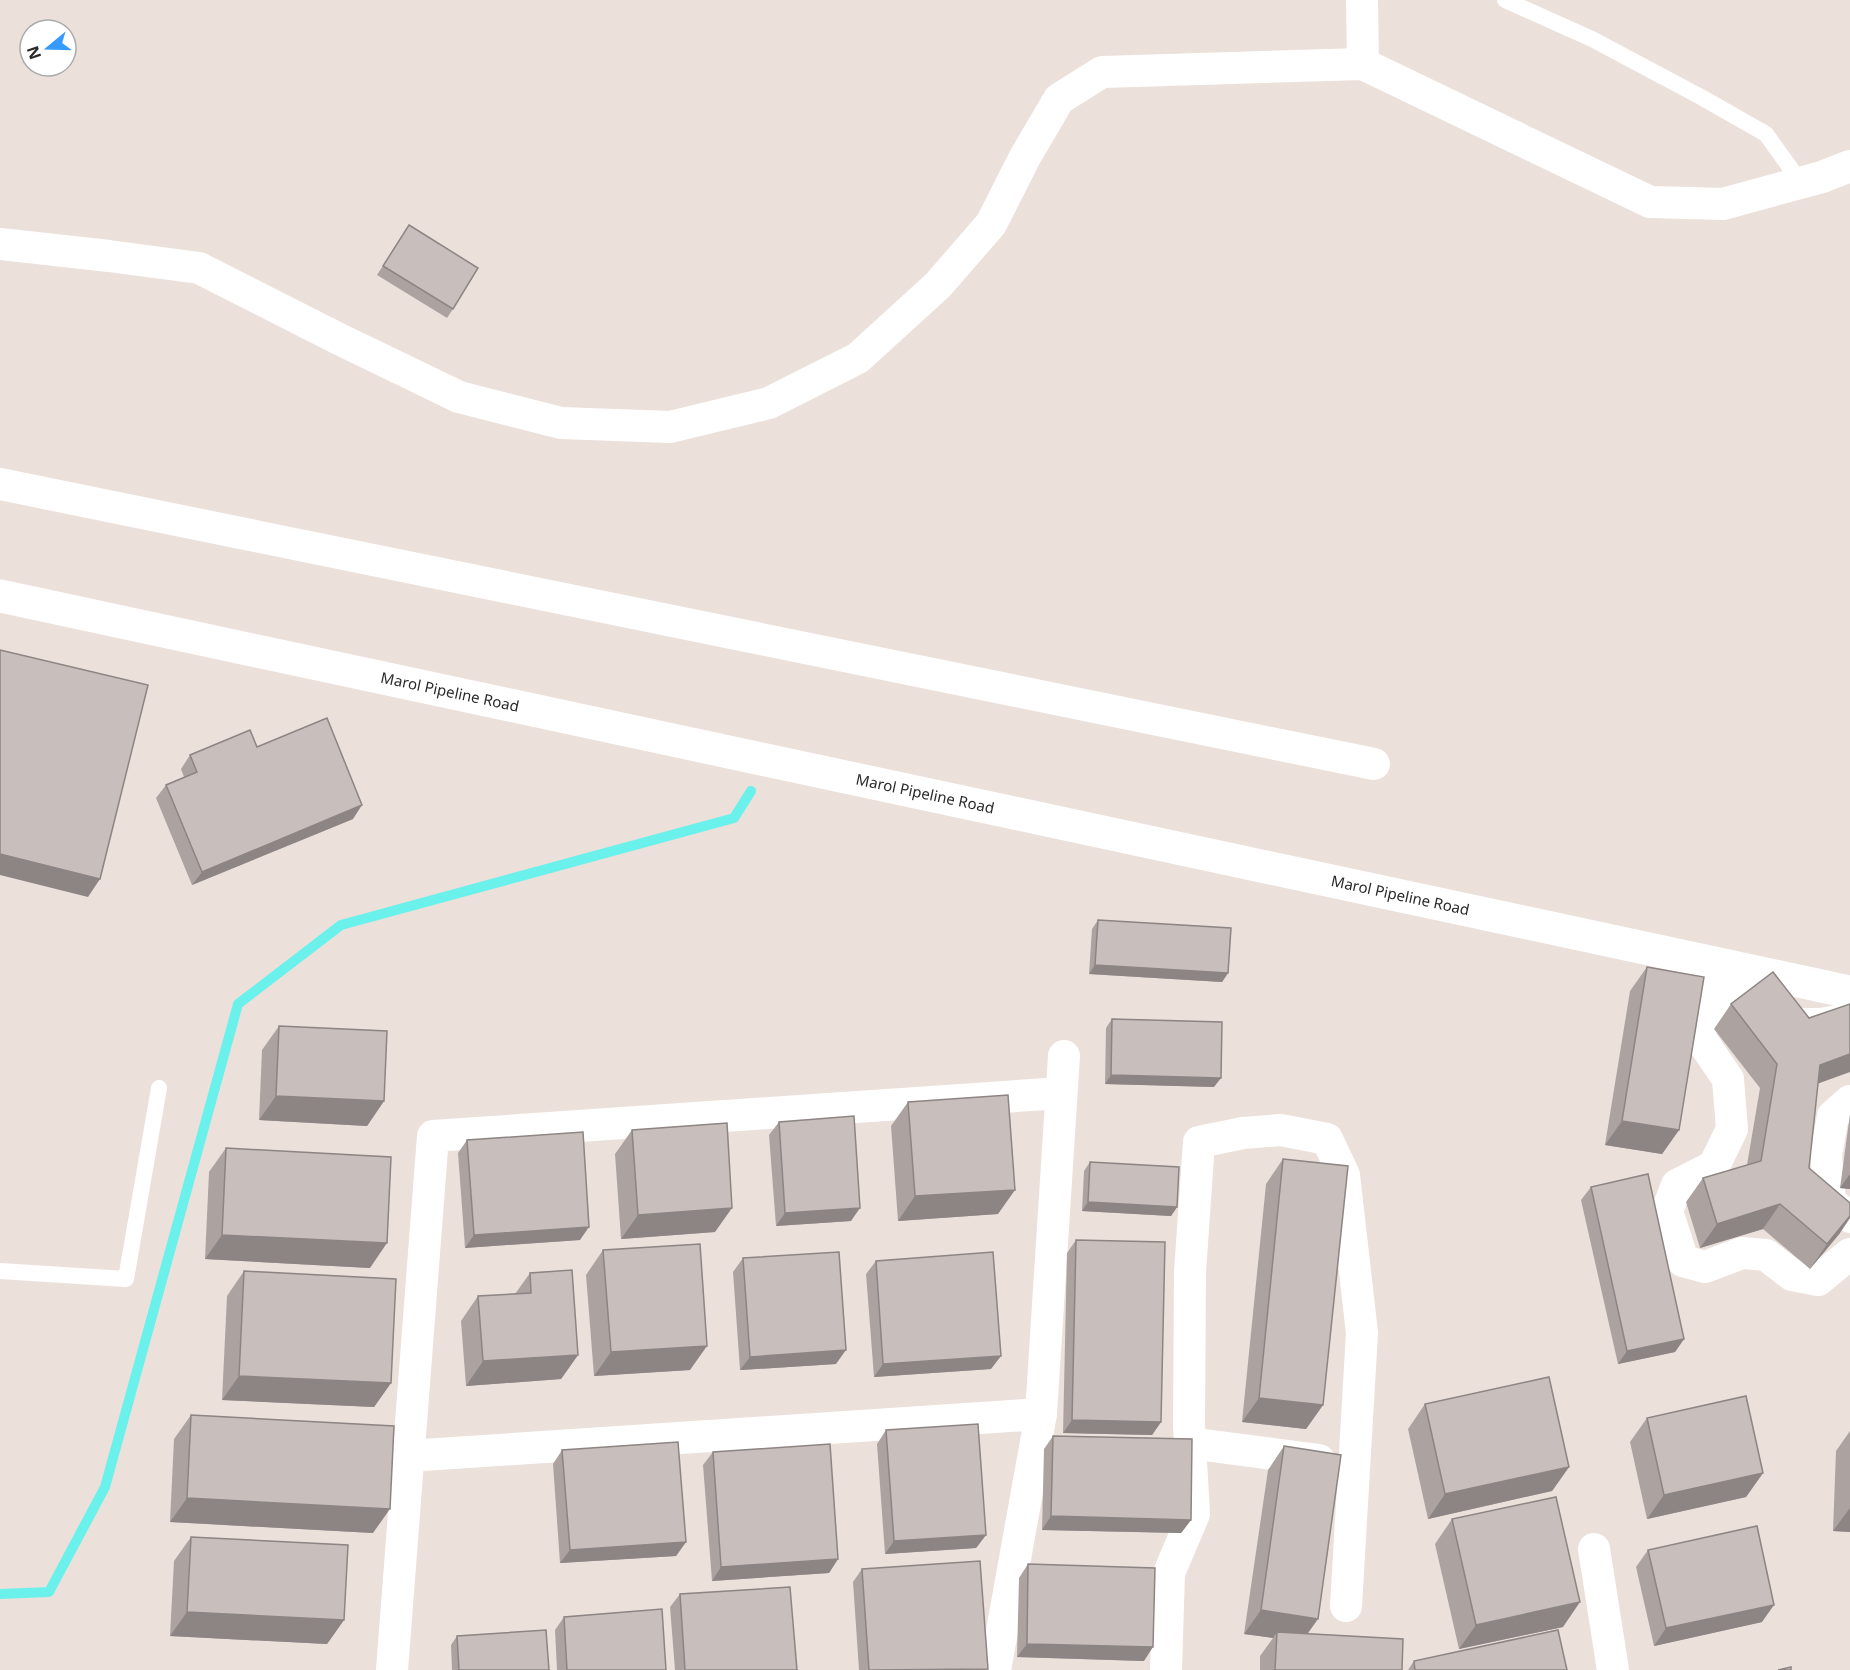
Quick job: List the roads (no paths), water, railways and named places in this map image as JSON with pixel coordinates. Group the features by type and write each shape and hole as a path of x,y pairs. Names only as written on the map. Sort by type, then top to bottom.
{"street":[{"path":"1362,0 1363,64"},
{"path":"0,244 199,268 459,397 561,423 670,427 768,403 858,358 938,285 991,224 1025,157 1059,99 1102,72 1363,64 1650,202 1723,204 1822,177 1850,166"},
{"path":"0,484 1374,764"},
{"name":"Marol Pipeline Road","path":"0,596 1850,992"},
{"path":"1720,964 1712,1006 1698,1035 1728,1079 1732,1129 1714,1166 1677,1185 1667,1211 1683,1261 1705,1267 1742,1253 1766,1255 1792,1275 1818,1280 1850,1254"},
{"path":"1712,1006 1754,991 1797,1024 1820,1024 1850,1019"},
{"path":"995,1670 1041,1414 1064,1056"},
{"path":"392,1670 433,1136 1061,1093"},
{"path":"1850,1101 1833,1116 1826,1155 1830,1202 1850,1216"},
{"path":"1166,1670 1169,1573 1194,1514 1190,1443 1190,1272 1199,1142 1243,1133 1281,1130 1327,1139 1344,1175 1362,1333 1346,1606"},
{"path":"408,1456 1041,1414"},
{"path":"1190,1443 1354,1464"},
{"path":"1594,1549 1613,1670"}],"lane":[{"path":"1505,0 1592,39 1766,134 1801,183"},
{"path":"0,1271 126,1279 159,1088"}],"waterway":[{"path":"0,1594 49,1592 105,1487 238,1004 341,925 734,818 751,791"}]}
